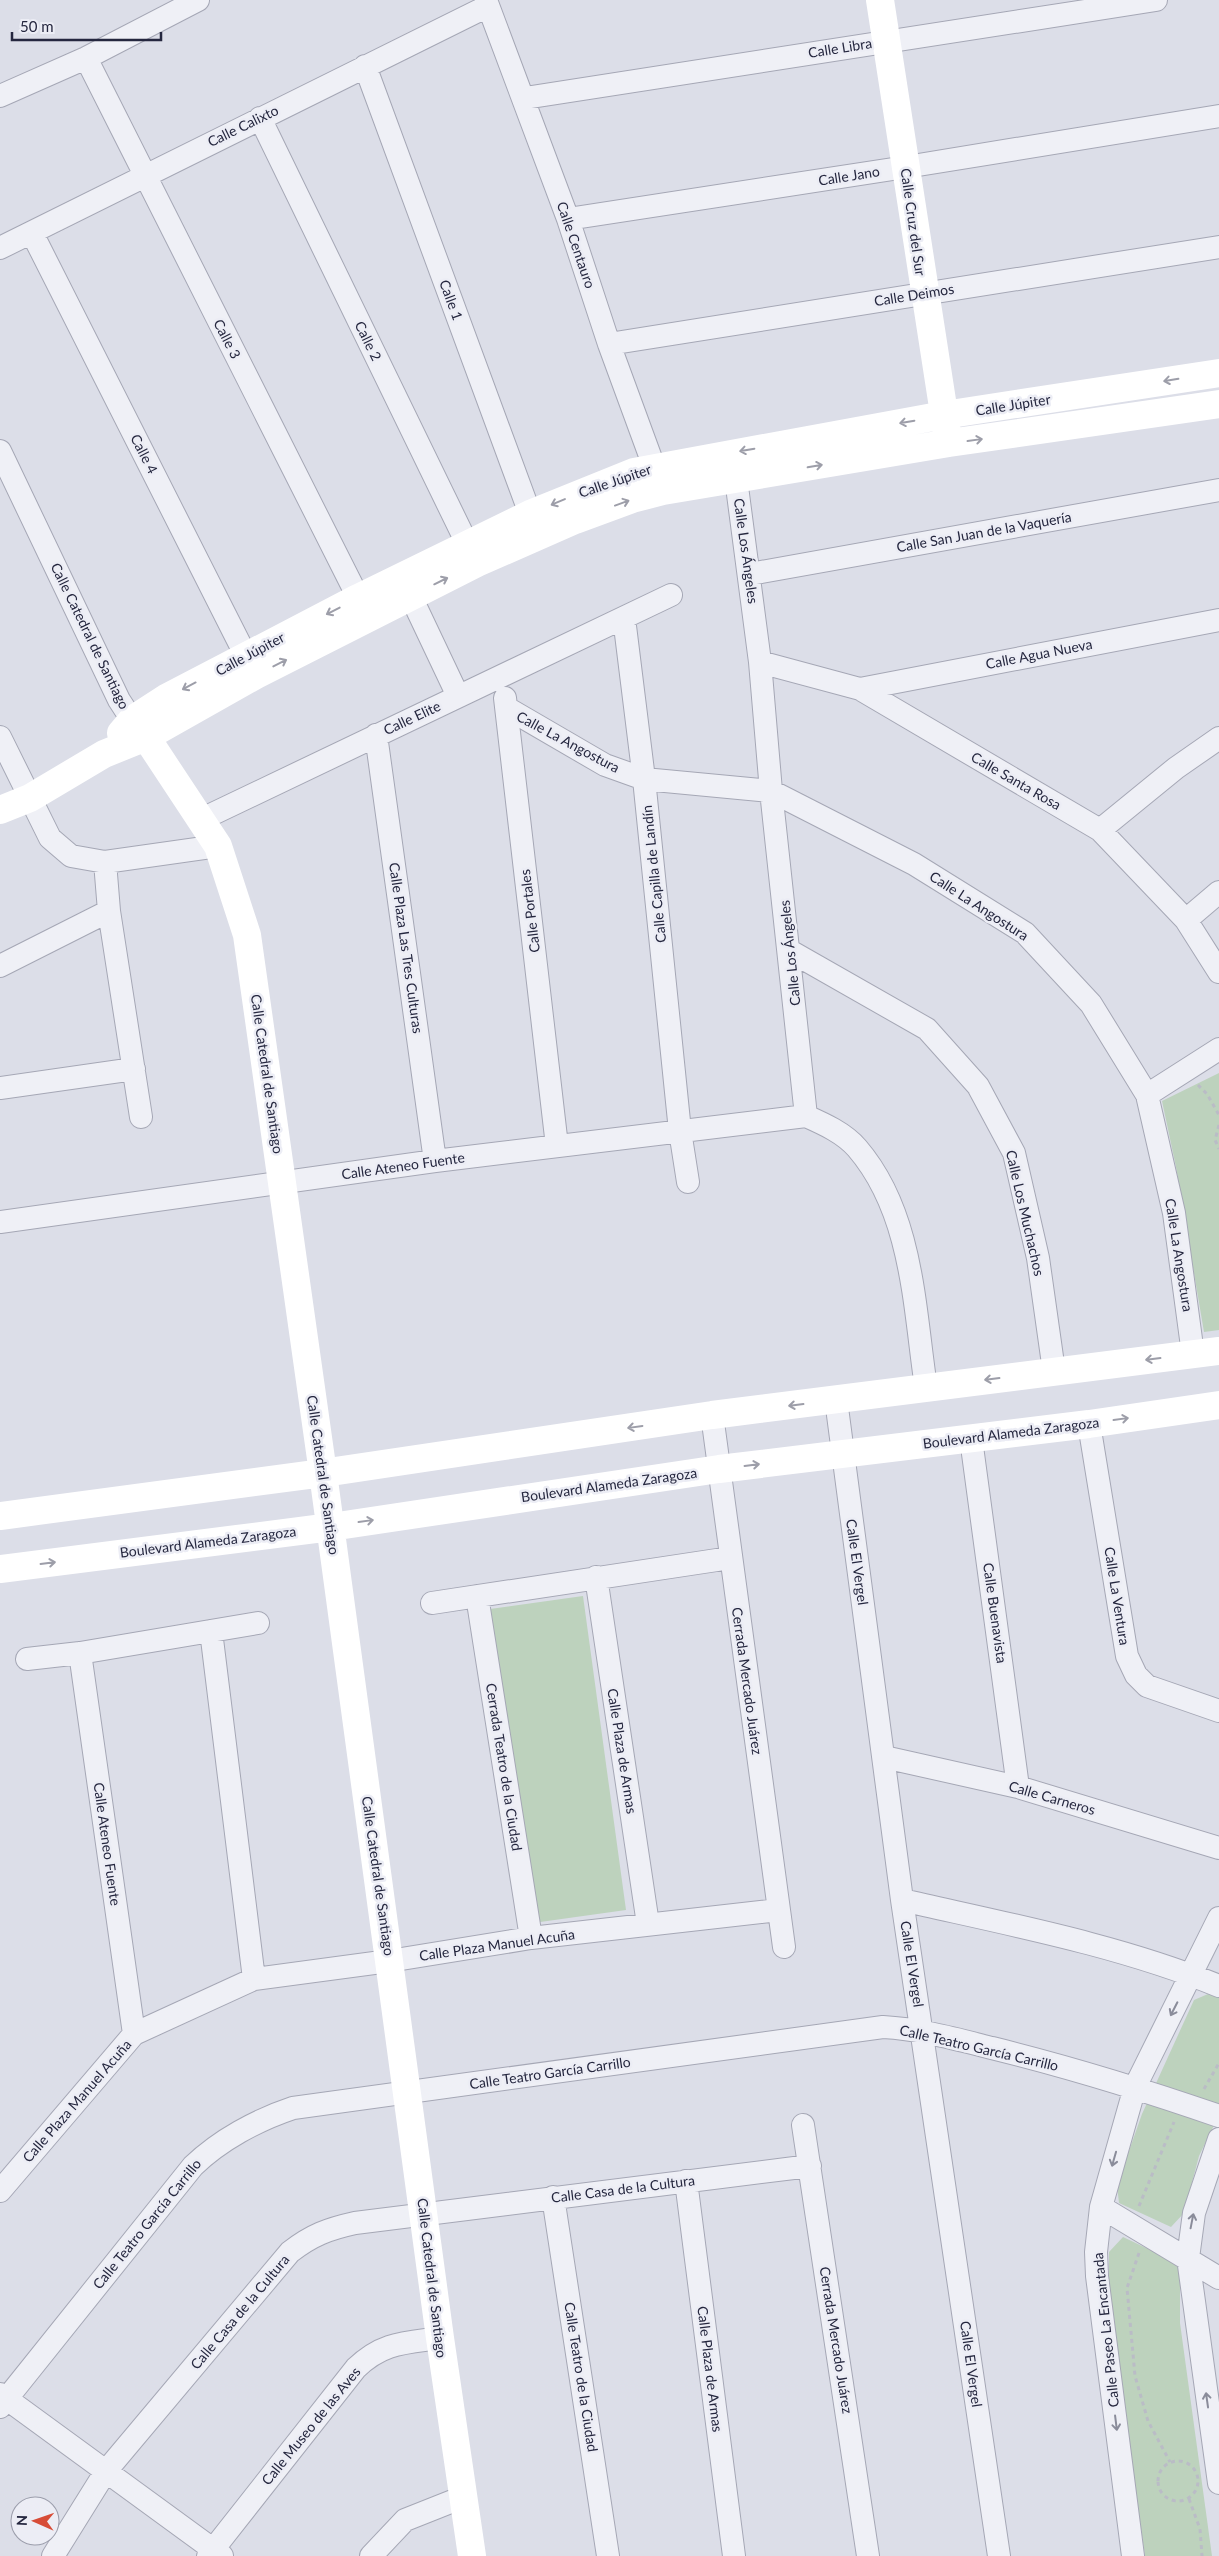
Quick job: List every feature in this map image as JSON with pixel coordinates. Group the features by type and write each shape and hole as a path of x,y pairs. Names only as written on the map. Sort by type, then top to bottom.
{"street":[{"path":"0,96 86,58 198,0"},
{"name":"Calle Cruz del Sur","path":"880,0 924,293 949,443"},
{"name":"Calle Libra","path":"525,98 1156,0"},
{"name":"Calle Calixto","path":"0,248 487,3"},
{"name":"Calle Centauro","path":"487,3 525,98 568,219 609,344 658,479"},
{"name":"Calle 3","path":"86,58 363,608"},
{"name":"Calle 1","path":"365,66 534,524"},
{"name":"Calle Jano","path":"568,219 1219,116"},
{"name":"Calle 2","path":"260,118 472,553"},
{"name":"Calle 4","path":"32,233 250,665"},
{"name":"Calle Deimos","path":"609,344 1219,247"},
{"name":"Calle Júpiter","path":"0,810 30,798 104,754 139,728 166,698 250,665 472,553 534,524 584,490 658,479 944,415 1219,373"},
{"name":"Calle Júpiter","path":"658,479 736,479 949,443 1219,404"},
{"name":"Calle Catedral de Santiago","path":"0,451 119,700 218,846 246,935 324,1473 440,2338 472,2556"},
{"name":"Calle Los Ángeles","path":"736,479 750,574 760,662 771,791 790,951 806,1116"},
{"name":"Calle San Juan de la Vaquería","path":"750,574 1219,490"},
{"path":"406,586 458,696"},
{"name":"Calle Elite","path":"200,820 671,595"},
{"name":"Calle Capilla de Landín","path":"624,618 644,779 680,1131 688,1182"},
{"name":"Calle Agua Nueva","path":"860,689 1219,620"},
{"name":"Calle Santa Rosa","path":"760,662 860,689 1100,830 1186,920 1219,972"},
{"name":"Calle Portales","path":"501,677 507,708 557,1146"},
{"name":"Calle La Angostura","path":"507,708 605,765 644,779 771,791 914,864 1024,933 1091,1004 1147,1095 1206,1353"},
{"name":"Calle Plaza Las Tres Culturas","path":"376,735 435,1161"},
{"path":"0,737 50,838 71,856 105,862 218,846"},
{"path":"1100,830 1176,768 1219,738"},
{"path":"105,862 109,911 141,1117"},
{"path":"1186,920 1219,892"},
{"path":"0,966 109,911"},
{"name":"Calle Los Muchachos","path":"790,951 927,1029 978,1086 1014,1153 1038,1258 1054,1371"},
{"path":"1147,1095 1219,1049"},
{"path":"0,1088 134,1069"},
{"path":"806,1116 833,1128 857,1148 886,1190 904,1242 926,1387"},
{"name":"Calle Ateneo Fuente","path":"0,1222 435,1161 806,1116"},
{"path":"0,1516 324,1473 712,1415 1206,1353"},
{"name":"Calle El Vergel","path":"836,1400 902,1900 999,2556"},
{"name":"Boulevard Alameda Zaragoza","path":"0,1569 331,1526 719,1469 1089,1424 1219,1405"},
{"name":"Cerrada Mercado Juárez","path":"712,1415 784,1947"},
{"name":"Calle La Ventura","path":"1089,1424 1130,1662 1136,1675 1147,1686 1219,1711"},
{"name":"Calle Buenavista","path":"971,1439 1018,1787"},
{"path":"432,1603 730,1558"},
{"name":"Calle Plaza de Armas","path":"596,1577 648,1924"},
{"name":"Cerrada Teatro de la Ciudad","path":"477,1596 531,1938"},
{"path":"27,1659 80,1654 258,1623"},
{"path":"211,1631 254,1979"},
{"name":"Calle Ateneo Fuente","path":"80,1654 134,2034"},
{"name":"Calle Carneros","path":"884,1757 1018,1787 1219,1848"},
{"path":"902,1900 1046,1932 1192,1975 1219,1986"},
{"name":"Calle Plaza Manuel Acuña","path":"0,2191 134,2034 254,1979 389,1961 531,1938 778,1910"},
{"name":"Calle Paseo La Encantada","path":"1134,2556 1097,2276 1096,2252 1101,2208 1135,2087 1219,1918"},
{"name":"Calle Teatro García Carrillo","path":"2,2400 193,2166 206,2153 274,2114 293,2108 861,2029 890,2027 922,2031 1135,2087 1219,2116"},
{"name":"Cerrada Mercado Juárez","path":"803,2125 868,2556"},
{"path":"1219,2139 1194,2212 1188,2258 1219,2482"},
{"name":"Calle Casa de la Cultura","path":"53,2556 106,2472 290,2252 309,2238 330,2228 355,2223 810,2166"},
{"name":"Calle Plaza de Armas","path":"686,2181 734,2556"},
{"name":"Calle Teatro de la Ciudad","path":"553,2197 608,2556"},
{"path":"1101,2208 1219,2278"},
{"name":"Calle Museo de las Aves","path":"215,2554 356,2368 368,2355 381,2348 440,2338"},
{"path":"2,2400 106,2472 215,2554"},
{"path":"372,2556 405,2520 463,2497"}],"path":[{"path":"1183,1072 1207,1094 1219,1115"},
{"path":"1219,1125 1215,1140 1219,1149"},
{"path":"1170,2462 1148,2421 1135,2376 1127,2288 1141,2248 1140,2230 1184,2104 1205,2088 1219,2064"},
{"path":"1170,2462 1183,2462 1194,2469 1198,2482 1194,2494 1189,2498 1176,2502 1170,2500 1160,2491 1158,2478 1165,2466 1170,2462"},
{"path":"1189,2498 1200,2529 1202,2556"}],"green space":[{"path":"1219,1073 1219,1330 1204,1332 1176,1167 1162,1101"},
{"path":"583,1596 626,1910 533,1923 490,1609"},
{"path":"1208,1994 1219,1998 1219,2115 1199,2156 1184,2213 1171,2227 1119,2203 1117,2185 1142,2114 1194,2000"},
{"path":"1123,2237 1180,2264 1180,2323 1212,2556 1145,2556 1109,2309 1109,2252"}]}
